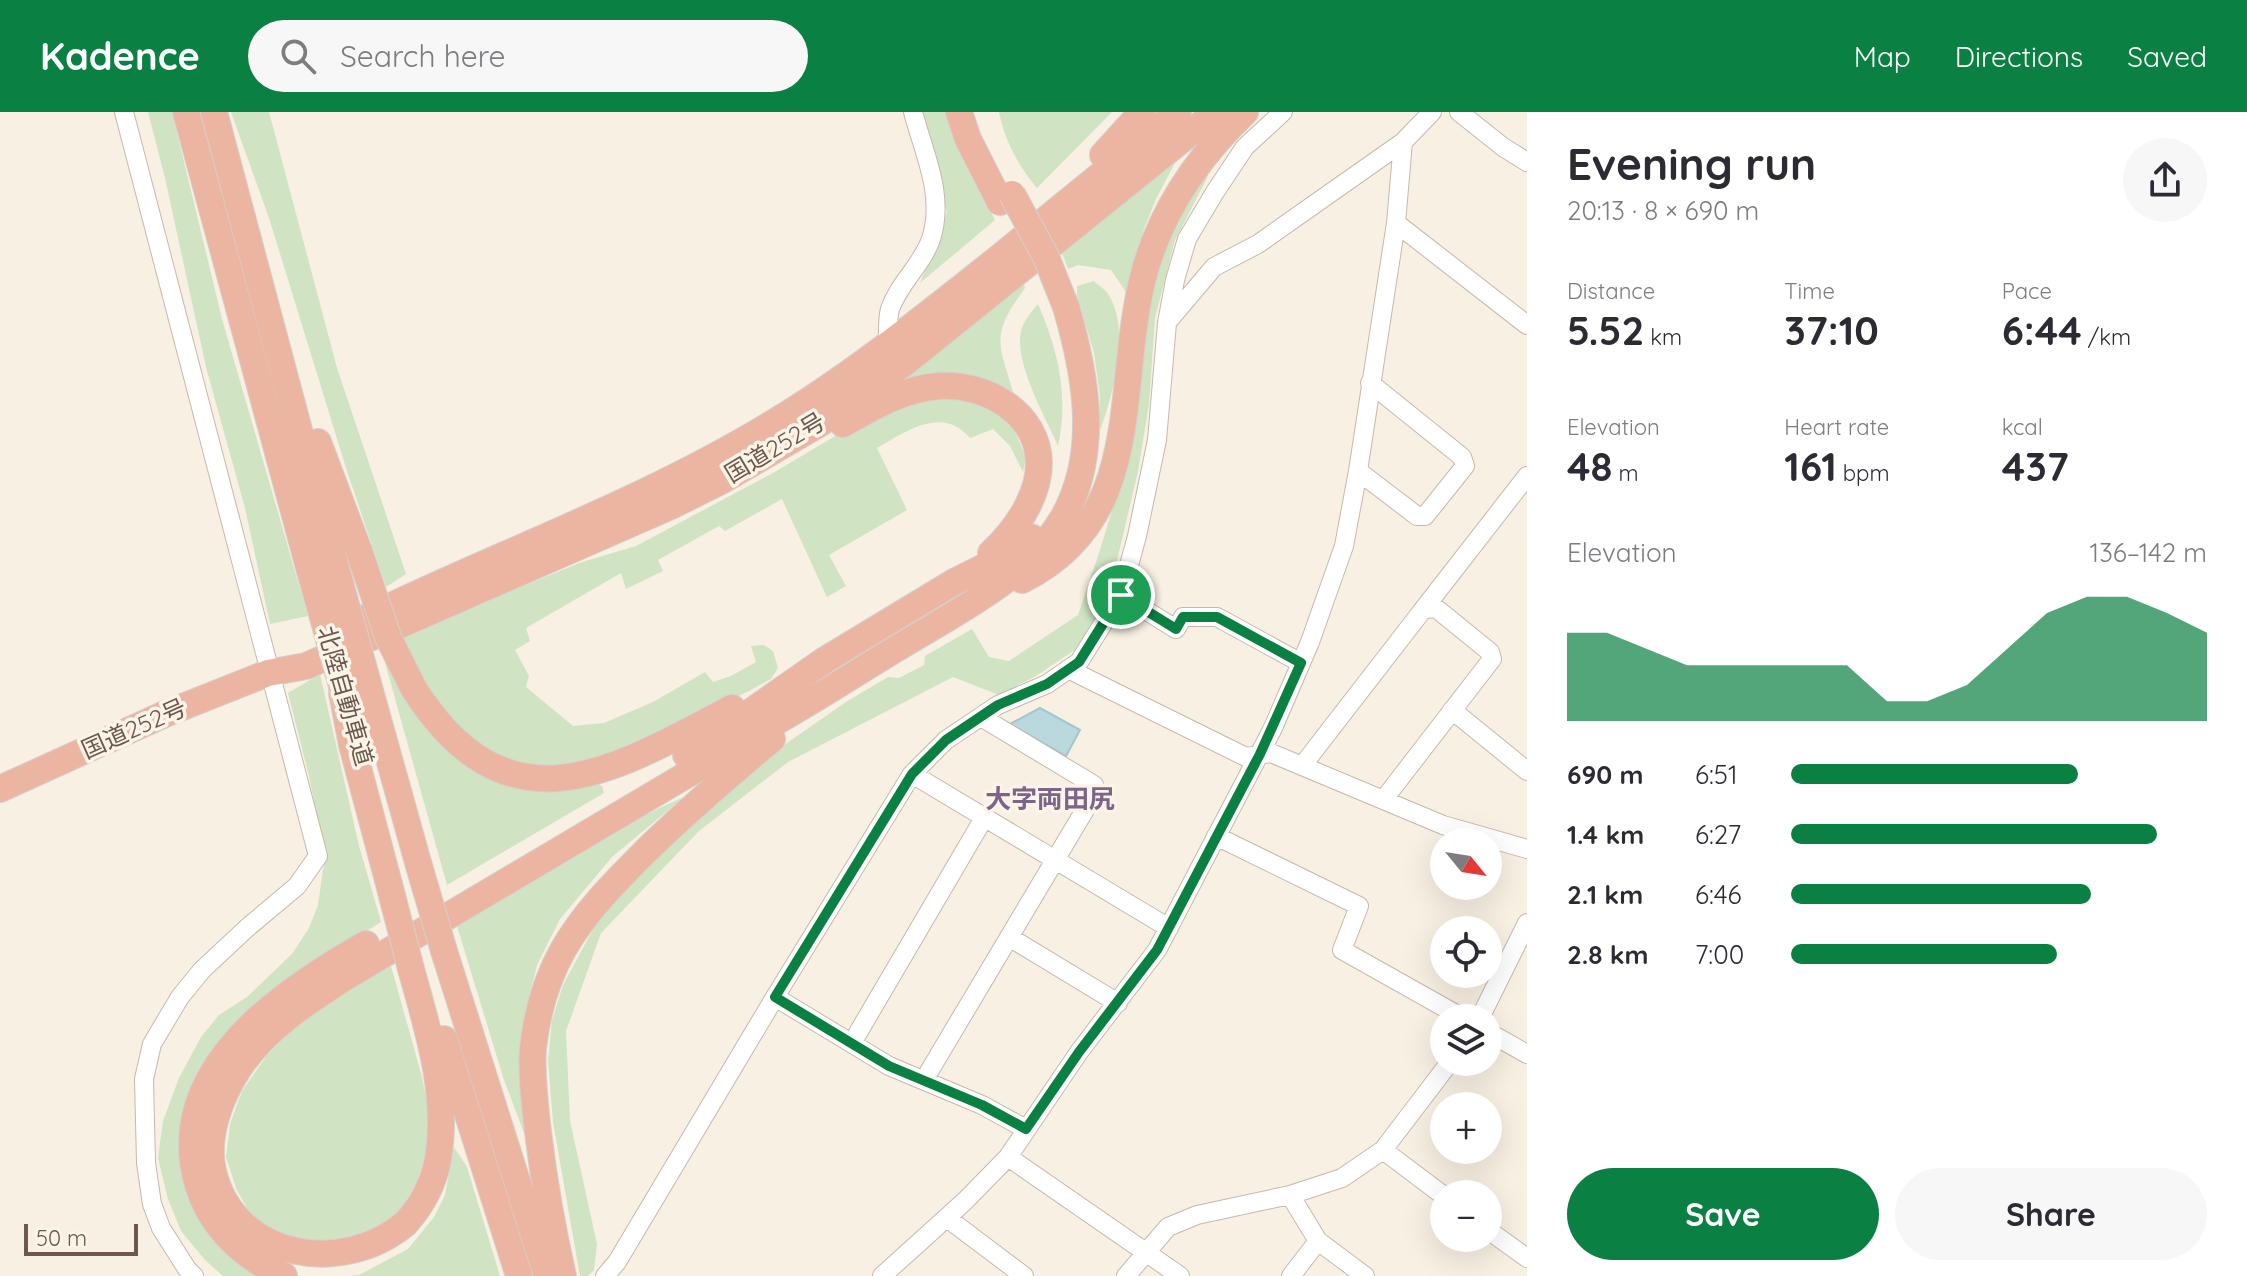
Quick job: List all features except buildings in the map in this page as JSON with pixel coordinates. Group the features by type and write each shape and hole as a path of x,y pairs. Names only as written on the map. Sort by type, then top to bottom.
{"highway":[{"name":"北陸自動車道","path":"186,112 322,566 338,670 419,866 547,1276"},
{"name":"北陸自動車道","path":"214,112 357,712 393,882 416,967 519,1276"},
{"path":"416,967 440,1100 438,1160 427,1190 411,1218 397,1233 365,1253 327,1262 308,1261 272,1249 240,1224 228,1207 213,1170 211,1150 216,1118 227,1089 238,1069 268,1034 313,997 344,978 967,606 1012,573 1044,544 1061,520 1079,482 1086,436 1086,406 1079,355 1060,310 1046,257 968,139 959,112"},
{"path":"976,112 1006,198"},
{"path":"888,346 1062,192 1142,112"},
{"name":"国道252号","path":"268,673 301,650 397,602 617,505 721,454 823,393 888,346 1178,112"},
{"name":"国道252号","path":"0,789 165,714 268,673 306,666 576,549 723,480 819,424 907,361 1216,112"},
{"path":"967,606 1043,570 1073,543 1095,512 1118,454 1138,301 1157,232 1193,169 1245,112"},
{"path":"239,207 311,424 388,637 414,689 442,728 472,754 528,778 570,778 615,767 825,660"},
{"path":"284,1276 256,1262 223,1232 201,1196 195,1174 193,1132 196,1111 215,1069 244,1031 281,998 323,969 706,743 825,660 954,582 1004,557 1032,536 1055,505 1070,463 1072,415 1060,310"},
{"path":"576,549 674,512 724,489 892,398 915,389 957,386 993,395 1008,405 1030,432 1039,463 1030,499 1009,535 954,582"},
{"path":"563,1276 548,1201 534,1082 533,1050 537,1023 552,973 575,930 630,867 734,771 840,684"}],"street":[{"path":"124,112 318,856 297,886 202,970 180,997 152,1044 144,1079 146,1163 152,1204 161,1228 194,1276"},
{"path":"888,346 889,313 893,301 921,260 935,221 933,179 913,112"},
{"path":"605,1276 617,1262 912,774 946,740 998,705 1047,684 1079,662 1121,595 1157,440 1167,323 1187,239 1245,147 1283,112"},
{"path":"1167,323 1214,267 1258,244 1403,142 1432,112"},
{"path":"1459,112 1527,162"},
{"path":"882,1276 947,1218 1008,1157 1079,1052 1157,950 1260,754 1301,663 1344,546 1396,223 1403,142"},
{"path":"1396,223 1527,325"},
{"path":"1358,471 1417,516 1425,516 1465,466 1462,457 1370,383"},
{"path":"1302,766 1527,476"},
{"path":"1121,595 1176,629 1183,617 1217,617 1301,663"},
{"path":"1384,799 1492,659 1490,652 1437,609 1422,611"},
{"path":"1068,669 1246,757 1271,753 1443,825 1527,849"},
{"path":"1452,710 1527,771"},
{"path":"924,1080 1095,793 1094,785 981,717"},
{"path":"912,774 1169,928"},
{"path":"852,1043 984,818"},
{"path":"1216,836 1359,906 1342,950 1438,1004"},
{"path":"1487,1004 1527,923"},
{"path":"1009,937 1118,1003"},
{"path":"775,997 889,1066 982,1105 1026,1129"},
{"path":"1502,1040 1527,1054"},
{"path":"1126,1276 1168,1227 1197,1215 1290,1195 1342,1178 1383,1150 1439,1076"},
{"path":"1383,1150 1430,1185"},
{"path":"1008,1157 1180,1276"},
{"path":"1290,1195 1318,1241 1365,1276"},
{"path":"947,1218 1024,1276"},
{"path":"1502,1240 1527,1258"},
{"path":"1291,1276 1318,1241"}],"green space":[{"path":"148,112 172,112 222,319 308,616 270,624 245,508 206,367"},
{"path":"231,112 269,112 337,368 406,574 386,587 269,218"},
{"path":"919,112 950,112 995,220 920,283 947,212"},
{"path":"999,112 1112,112 1037,188 1013,152"},
{"path":"1217,154 1175,240 1155,318 1149,404 1138,471 1108,599 1076,649 1036,676 999,695 953,677 788,762 699,831 601,933 566,1031 570,1121 597,1244 594,1270 588,1276 580,1276 553,1122 548,1061 552,1020 563,985 598,920 683,831 774,752 846,702 888,677 899,678 924,665 925,656 972,629 989,657 1009,661 1078,615 1126,463 1140,358 1163,243"},
{"path":"1171,160 1176,161 1144,229 1128,295 1111,270 1078,265 1068,269 1062,253"},
{"path":"1094,281 1107,292 1119,326 1114,384 1098,436 1100,396 1094,353 1077,296 1077,286"},
{"path":"1024,284 1025,288 1006,319 1000,342 1015,399 874,391"},
{"path":"1038,304 1060,374 1062,409 1058,446 1026,374 1020,344 1021,331"},
{"path":"909,397 974,398 1010,419 1026,458 1023,472 1010,446 993,429 970,438 948,423 936,422 912,429 877,448 907,510 829,555 846,586 827,597 782,499 725,531 719,526 658,560 663,571 626,589 621,573 526,628 530,641 515,650 529,676 526,687 573,726 604,723 653,702 705,672 713,682 731,676 756,662 751,646 764,645 773,651 778,668 771,679 749,691 593,766 550,769 513,762 474,742 444,709 411,660 400,630 582,562 636,546 773,473 879,410"},
{"path":"384,659 401,688 489,775 509,786 534,791 555,791 592,781 602,786 604,793 447,885"},
{"path":"320,674 359,846 381,922 320,960 193,1101 263,1276 223,1276 181,1231 168,1199 158,1158 163,1121 179,1078 201,1037 219,1015 247,997 292,954 309,928 318,905 325,856 288,693"},
{"path":"684,797 612,857 560,919 537,965 524,1020 523,1085 532,1154 504,1080 457,926 597,841"},
{"path":"391,966 422,1077 431,1122 427,1152 416,1185 396,1216 371,1235 345,1244 280,1238 252,1218 236,1188 226,1157 230,1124 242,1091 267,1055 290,1032 332,1001"},
{"path":"454,1147 467,1167 500,1276 348,1276 359,1275 408,1249 434,1217 445,1195"}],"water":[{"path":"1040,708 1080,730 1066,756 1010,724"}],"district":[{"name":"大字両田尻","path":"1050,799"}],"route":[{"path":"1121,595 1176,629 1183,617 1217,617 1301,663 1260,754 1157,950 1079,1052 1026,1129 982,1105 889,1066 775,997 912,774 946,740 998,705 1047,684 1079,662 1121,595"}]}
